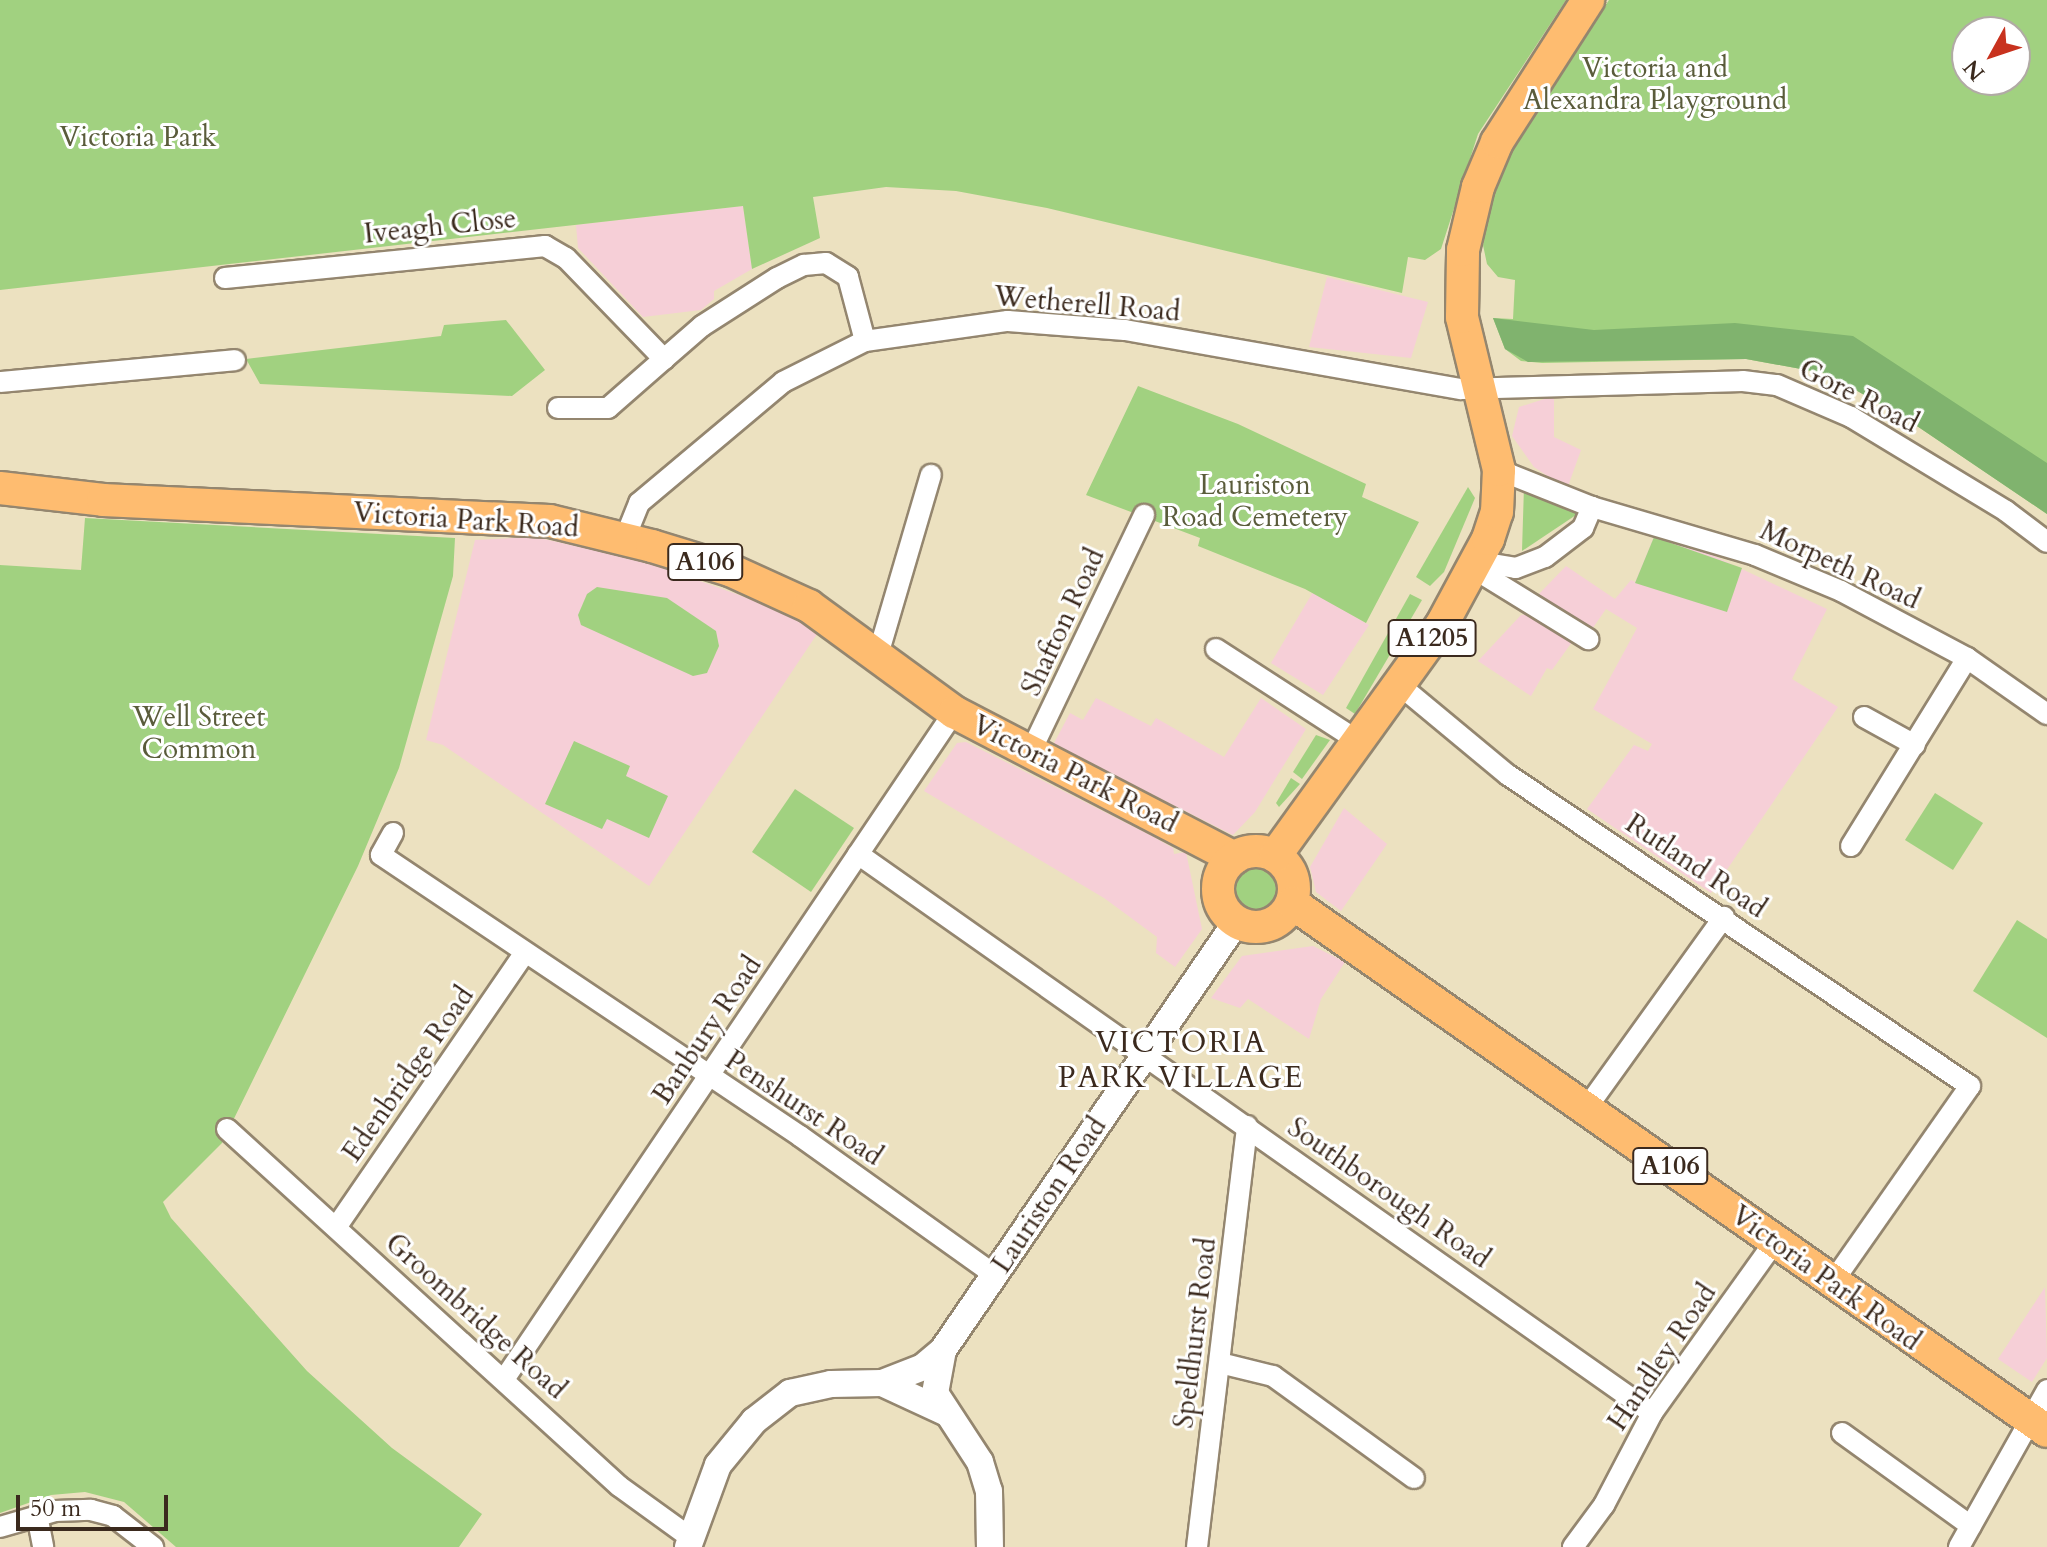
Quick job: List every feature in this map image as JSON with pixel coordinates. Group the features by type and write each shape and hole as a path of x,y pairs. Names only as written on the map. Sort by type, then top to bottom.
{"main road":[{"name":"A1205","path":"1275,856 1478,566 1497,512 1499,470 1476,390 1458,290 1478,187 1503,131 1588,0"},
{"name":"Victoria Park Road","path":"0,488 103,500 550,521 625,538 769,586 809,606 954,712 1234,858"},
{"path":"1259,850 1275,856 1293,876 1292,903 1285,914 1265,925 1237,921 1220,900 1218,887 1234,858 1259,850"},
{"name":"Victoria Park Road","path":"1292,903 1588,1106 1832,1283 2038,1425"}],"street":[{"name":"Iveagh Close","path":"225,278 545,246 566,258 664,359"},
{"path":"558,408 608,408 724,311 794,268 815,263 839,268 848,277 865,341"},
{"name":"Wetherell Road","path":"625,538 639,503 756,401 823,359 865,341 1008,321 1125,330 1476,390"},
{"path":"0,382 235,360"},
{"name":"Gore Road","path":"1476,390 1520,386 1743,381 1777,385 1851,417 2047,542"},
{"name":"Morpeth Road","path":"1499,470 1592,507 1755,555 1841,591 1967,658 2047,714"},
{"path":"877,658 931,475"},
{"path":"1478,566 1516,568 1545,557 1583,528 1592,507"},
{"name":"Shafton Road","path":"1031,751 1144,515"},
{"path":"1478,566 1588,639"},
{"path":"1216,649 1355,739"},
{"path":"1851,846 1967,658"},
{"name":"Rutland Road","path":"1397,683 1508,775 1724,917 1970,1086 1832,1283"},
{"name":"Banbury Road","path":"505,1378 710,1079 954,712"},
{"path":"1864,717 1915,745"},
{"name":"Penshurst Road","path":"393,833 381,855 995,1275"},
{"name":"Southborough Road","path":"858,854 1652,1413"},
{"path":"1588,1106 1724,917"},
{"name":"Lauriston Road","path":"882,1383 923,1367 943,1350 1237,921"},
{"name":"Edenbridge Road","path":"337,1226 524,954"},
{"name":"Speldhurst Road","path":"1197,1547 1247,1126"},
{"name":"Groombridge Road","path":"227,1129 505,1378 619,1486 690,1542"},
{"name":"Handley Road","path":"1573,1547 1604,1505 1652,1413 1775,1241"},
{"name":"Lauriston Road","path":"943,1350 935,1393 984,1476 990,1547"},
{"path":"1220,1363 1273,1376 1414,1478"},
{"path":"690,1542 718,1465 779,1399 831,1384 882,1383 947,1413"},
{"path":"1959,1547 2038,1425 2047,1390"},
{"path":"1842,1433 1971,1526"},
{"path":"0,1527 37,1515 91,1510 113,1516 153,1547"},
{"path":"37,1515 43,1547"}],"shaded area":[{"path":"743,206 752,269 714,291 714,299 701,310 643,317 578,248 576,225"},
{"path":"1327,277 1428,302 1411,358 1309,347"},
{"path":"1554,396 1554,437 1581,450 1567,489 1534,467 1512,436 1519,407"},
{"path":"535,537 647,562 786,612 819,631 649,886 443,745 426,740 475,540"},
{"path":"1654,537 1710,554 1827,609 1792,679 1838,707 1711,893 1587,809 1634,745 1648,751 1652,744 1593,709 1637,628 1606,609 1590,632 1538,595 1566,566 1615,599 1631,580 1635,582"},
{"path":"1313,592 1369,625 1323,695 1271,663"},
{"path":"1530,614 1572,642 1552,670 1547,668 1531,696 1478,661 1521,615"},
{"path":"1096,698 1151,726 1156,718 1224,757 1261,698 1306,729 1255,812 1233,835 1053,745 1070,713 1083,720"},
{"path":"966,742 1152,836 1173,848 1174,854 1186,852 1202,929 1175,967 1156,953 1157,937 1104,898 924,791 957,743"},
{"path":"1344,808 1387,844 1341,911 1316,892 1310,867"},
{"path":"1313,946 1345,962 1321,999 1309,1039 1248,999 1240,1008 1211,998 1242,956"},
{"path":"2045,1287 2047,1358 2032,1382 1998,1359"}],"green space":[{"name":"Victoria Park","path":"0,0 1566,0 1478,134 1441,249 1425,260 1408,257 1402,293 1047,208 956,191 886,187 813,197 820,238 752,269 743,206 0,290"},
{"name":"Victoria and Alexandra Playground","path":"1609,0 2047,0 2047,514 1911,422 1828,374 1746,359 1521,361 1505,349 1493,318 1513,319 1515,280 1498,277 1487,264 1483,245 1489,209 1511,147"},
{"path":"1493,318 1594,330 1735,323 1853,336 2047,463 2047,514 1911,422 1828,374 1746,359 1528,362 1505,349"},
{"path":"506,320 545,370 512,396 260,384 246,359 441,336 444,325"},
{"name":"Lauriston Road Cemetery","path":"1138,386 1238,424 1366,484 1362,497 1419,522 1366,623 1305,589 1198,546 1200,538 1086,495"},
{"path":"1524,486 1579,513 1522,551"},
{"path":"1468,487 1475,498 1444,572 1430,586 1416,577"},
{"name":"Well Street Common","path":"85,518 455,538 453,576 399,768 358,866 222,1143 163,1202 171,1218 307,1371 392,1448 482,1514 459,1547 176,1547 124,1502 85,1492 51,1495 0,1513 0,565 81,570"},
{"path":"1654,537 1742,568 1727,612 1635,583"},
{"path":"597,587 667,598 716,631 719,646 707,673 693,676 581,625 578,615 587,594"},
{"path":"1410,594 1422,600 1355,714 1346,708"},
{"path":"1316,735 1330,740 1302,779 1293,772"},
{"path":"574,741 630,766 626,776 668,796 649,838 607,819 602,829 545,804"},
{"path":"1291,778 1300,784 1279,807 1276,803"},
{"path":"795,789 854,828 811,892 752,852"},
{"path":"1935,793 1983,823 1953,870 1905,840"},
{"path":"1256,864 1273,872 1281,889 1273,906 1256,914 1239,906 1231,889 1239,872"},
{"path":"2017,920 2047,939 2047,1038 1973,991"}],"district":[{"name":"VICTORIA PARK VILLAGE","path":"1181,1060"}]}
